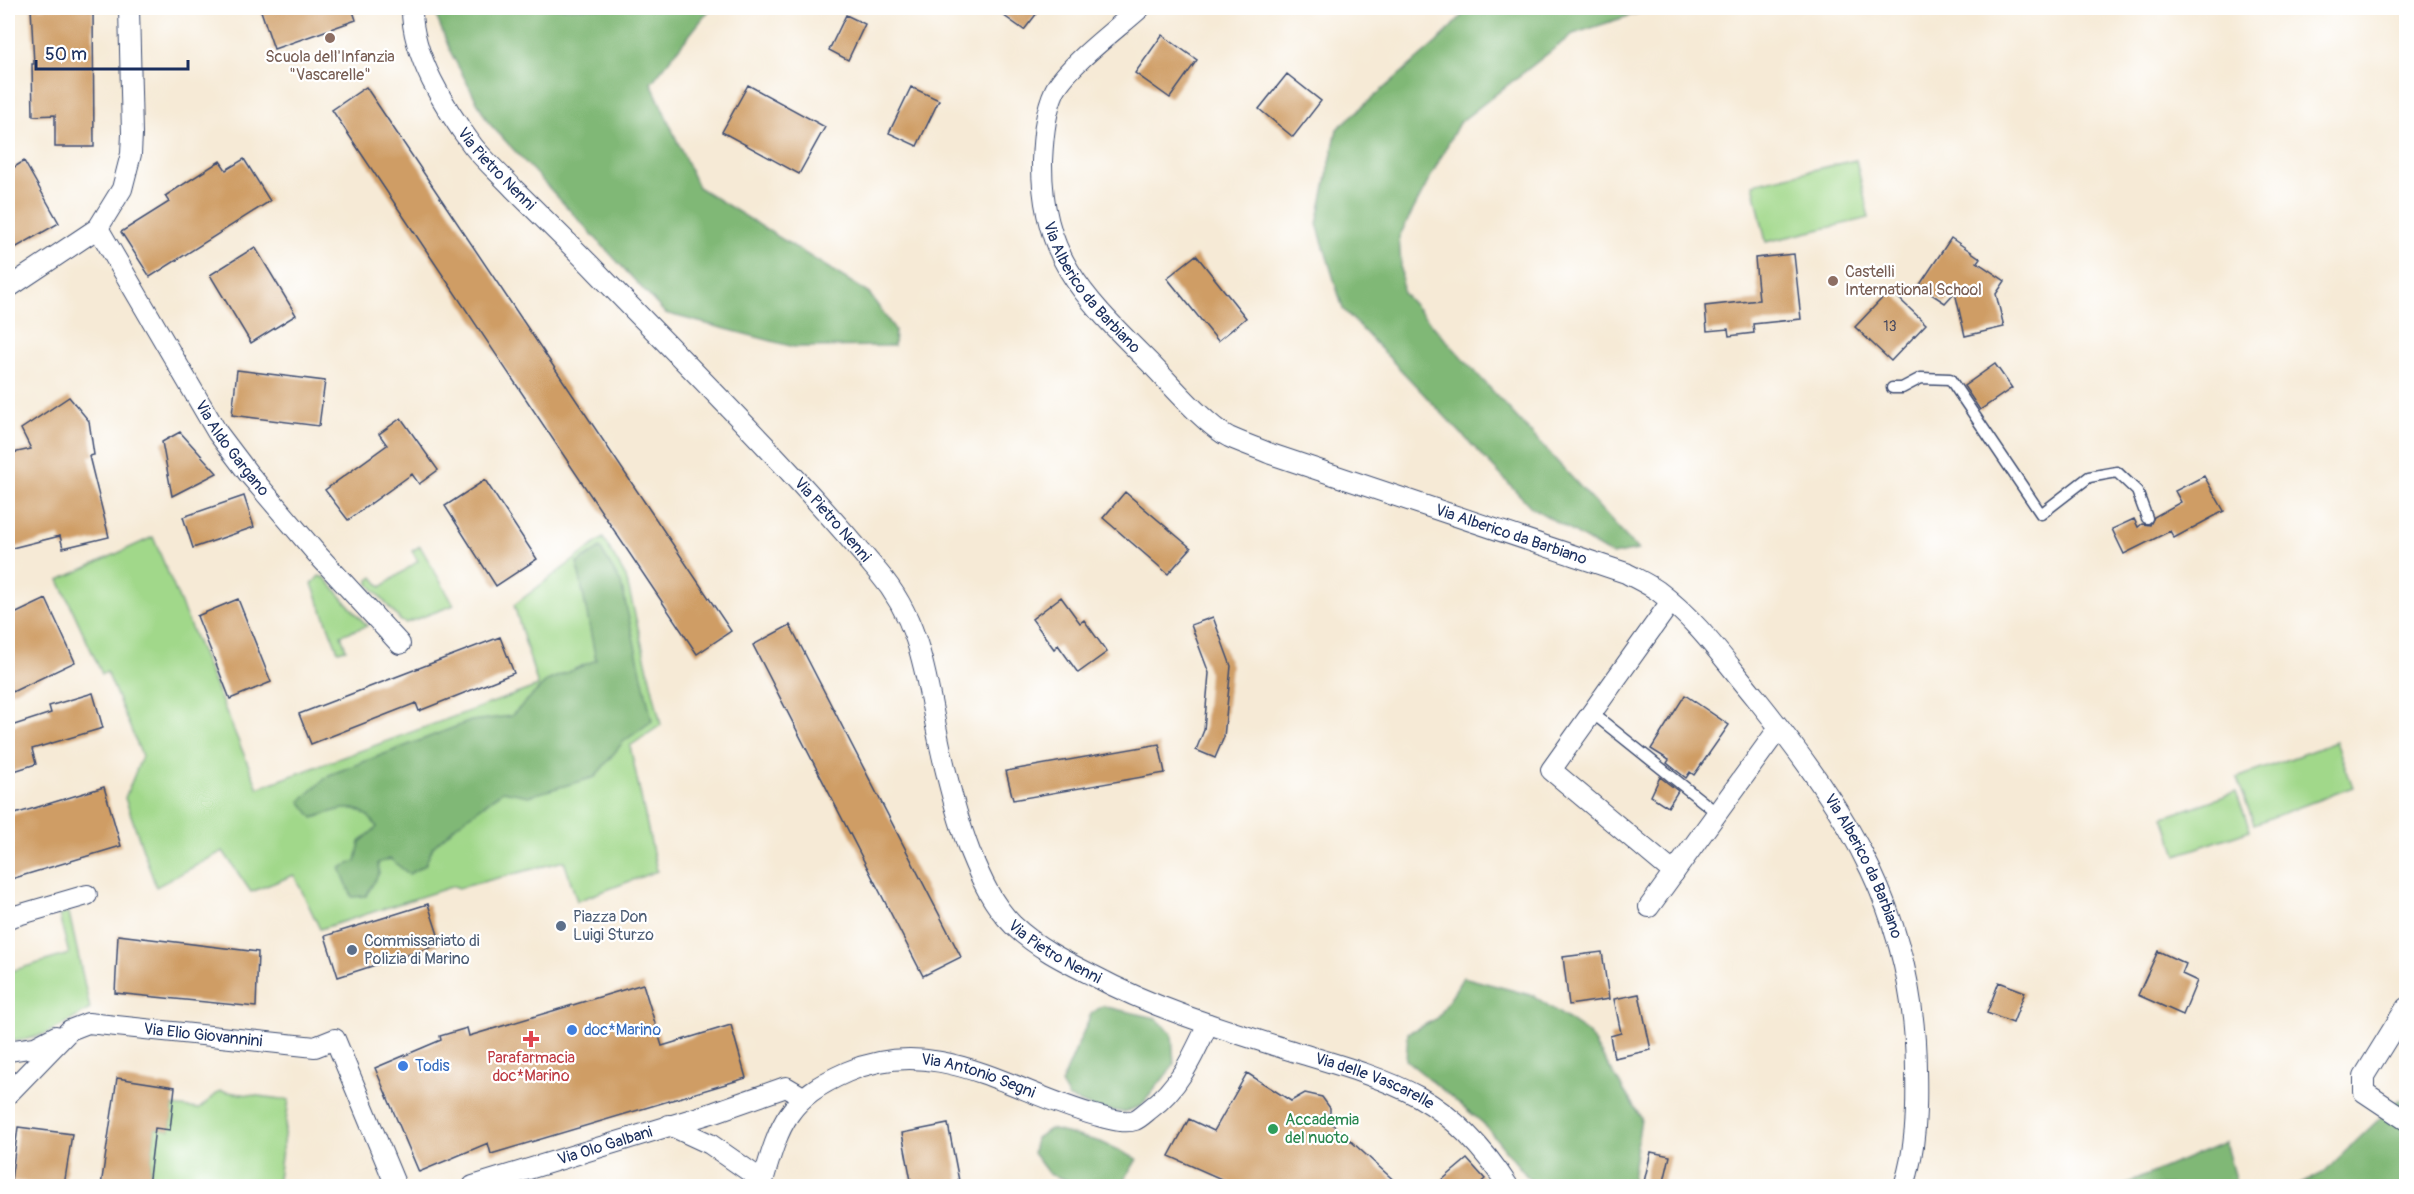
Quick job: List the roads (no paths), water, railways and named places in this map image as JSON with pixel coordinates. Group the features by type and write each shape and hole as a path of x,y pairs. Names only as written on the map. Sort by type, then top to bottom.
{"street":[{"path":"8,288 98,228 122,189 131,154 129,8"},
{"name":"Via Pietro Nenni","path":"412,8 412,16 429,75 449,112 475,149 598,273 787,471 882,575 907,613 921,652 940,749 960,826 985,889 1012,924 1043,950 1122,991 1208,1024"},
{"name":"Via Alberico da Barbiano","path":"1140,8 1064,76 1052,99 1045,130 1042,164 1043,196 1053,240 1070,274 1093,306 1197,410 1227,436 1271,454 1626,573 1658,591 1698,628 1779,728 1853,834 1887,905 1903,956 1915,1029 1917,1090 1913,1145 1904,1186"},
{"name":"Via Aldo Gargano","path":"98,228 217,432 248,473 317,554 400,644"},
{"path":"1670,603 1551,770 1674,873"},
{"path":"1649,907 1779,728"},
{"path":"8,918 87,895"},
{"path":"2406,1008 2364,1076 2364,1092 2406,1120"},
{"name":"Via Elio Giovannini","path":"8,1051 35,1047 81,1025 100,1023 315,1047 335,1039 396,1186"},
{"name":"Via Antonio Segni","path":"764,1184 775,1140 786,1117 803,1097 825,1082 854,1070 890,1059 942,1061 988,1074 1035,1095 1089,1113 1113,1120 1135,1120 1165,1099 1186,1069 1208,1024"},
{"name":"Via delle Vascarelle","path":"1208,1024 1360,1073 1422,1099 1468,1135 1508,1186"},
{"path":"10,1091 70,1030"},
{"path":"8,1062 13,1076 10,1091"},
{"name":"Via Olo Galbani","path":"472,1186 786,1088 803,1097"},
{"path":"715,1112 708,1127 711,1140 717,1148"},
{"name":"Via Olo Galbani","path":"669,1125 717,1148 764,1184"}],"lane":[{"path":"1892,388 1902,388 1921,378 1950,379 2041,514 2089,477 2117,472 2137,491 2147,518"},
{"path":"1591,712 1717,813"}],"place":[{"name":"Scuola dell'Infanzia \"Vascarelle\"","path":"330,38"},
{"name":"Castelli International School","path":"1833,281"},
{"name":"Piazza Don Luigi Sturzo","path":"561,926"},
{"name":"Commissariato di Polizia di Marino","path":"352,950"},
{"name":"doc*Marino","path":"572,1030"},
{"name":"Parafarmacia doc*Marino","path":"531,1039"},
{"name":"Todis","path":"403,1066"},
{"name":"Accademia del nuoto","path":"1273,1129"}]}
